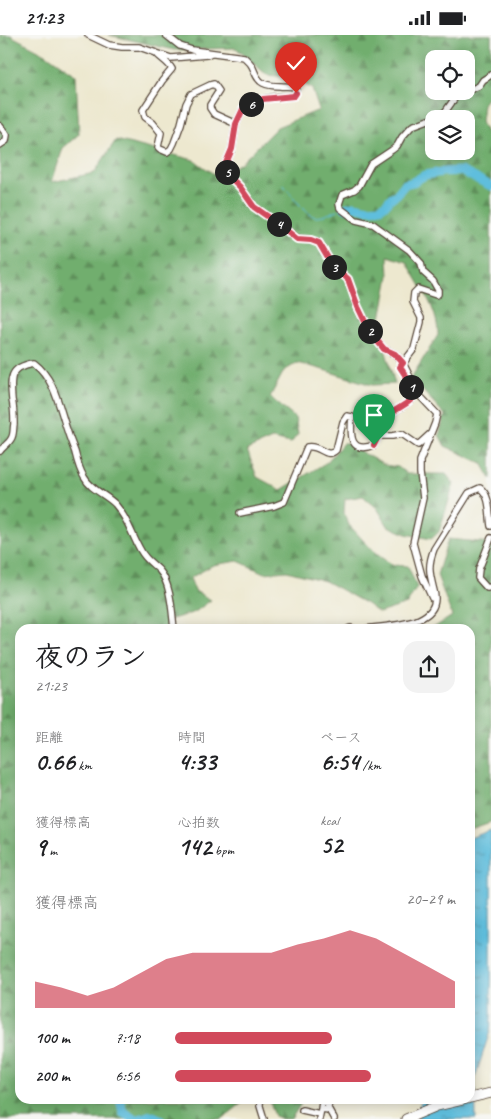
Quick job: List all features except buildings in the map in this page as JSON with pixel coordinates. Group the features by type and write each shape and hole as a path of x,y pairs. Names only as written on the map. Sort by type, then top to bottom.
{"highway":[{"path":"475,1097 491,1093"},
{"path":"406,1119 445,1104"}],"street":[{"path":"88,35 109,45 139,47 171,58 211,53"},
{"path":"166,35 180,46 211,53 244,57 250,63 256,76 264,83 279,87 290,85 296,90 294,96 263,99 243,109 236,124 232,149 226,163 228,175 240,187 254,207 297,239 311,240 319,243 332,265 348,279 370,332 384,349 395,354 403,363 419,395 437,414 436,423 420,461 423,498 413,543 422,576 432,597 435,599"},
{"path":"156,53 172,69 144,110 145,117 161,133 158,147 160,149 167,152 170,149 181,124 191,93 210,85 214,84 219,91 210,105 211,112 236,124"},
{"path":"240,513 284,502 307,447 315,447 328,454 334,453 343,422 347,416 352,417 350,437 354,444 357,447 367,448 374,445 379,427 385,417 412,399 411,385 400,367 414,349 421,322 421,317 413,302 414,293 418,289 436,295 438,290 433,281 423,272 421,263 410,251 372,224 356,220 339,204 342,195 359,186 371,164 397,146 412,126 445,112 457,95 479,86 483,79 491,75"},
{"path":"0,126 7,135 6,141 0,145"},
{"path":"0,451 11,440 13,431 14,412 11,379 17,368 34,363 44,373 56,394 84,478 120,511 126,519 142,553 160,571 166,581 173,624"},
{"path":"378,436 402,434 418,445 431,432"},
{"path":"405,624 428,613 434,604 435,599 429,572 431,558 434,549 469,493 480,489 485,492 491,526"},
{"path":"491,538 479,569 478,578 487,588 491,587"},
{"path":"260,1104 264,1119"},
{"path":"302,1110 322,1113 329,1110 334,1119"}],"green space":[{"path":"0,35 10,35 46,54 76,75 79,134 63,148 52,182 94,173 116,140 194,160 218,177 242,162 277,127 319,110 312,89 295,78 267,75 236,48 174,50 109,35 491,35 491,93 483,104 481,122 491,143 491,479 482,463 445,446 439,435 445,415 411,378 438,335 437,325 431,306 407,262 388,256 389,276 380,324 395,384 372,385 297,363 284,371 270,397 295,418 298,434 291,443 272,439 247,450 257,477 281,490 327,462 344,442 384,465 398,467 407,474 446,474 454,484 439,532 431,539 406,534 388,526 377,508 363,496 345,499 344,513 349,525 375,553 392,565 408,566 417,587 407,604 379,613 367,604 325,581 287,571 264,573 238,561 213,565 190,578 195,591 211,600 195,612 166,621 166,624 15,624 15,1104 241,1104 222,1119 0,1119"},
{"path":"448,539 491,543 491,822 475,827 475,624 440,624 452,616 437,575"},
{"path":"271,1104 301,1104 291,1119 282,1119 275,1116"}],"water":[{"path":"491,830 490,1031 475,1078 475,836"},
{"path":"475,1078 476,1119 418,1119 420,1104 475,1104"}],"waterway":[{"path":"345,208 354,206 368,209 380,208 396,195 405,184 425,175 442,172 461,171 491,186"},
{"path":"283,184 298,203 312,216 322,216 338,210"},
{"path":"121,1104 123,1112 136,1119"},
{"path":"139,1119 151,1115 160,1119"}],"route":[{"path":"296,93 294,96 263,99 243,109 236,124 232,149 226,163 226,169 228,175 240,187 254,207 297,239 311,240 319,243 332,265 348,279 370,332 384,349 395,354 403,363 400,367 411,385 412,399 385,417 379,427 374,445"}]}
